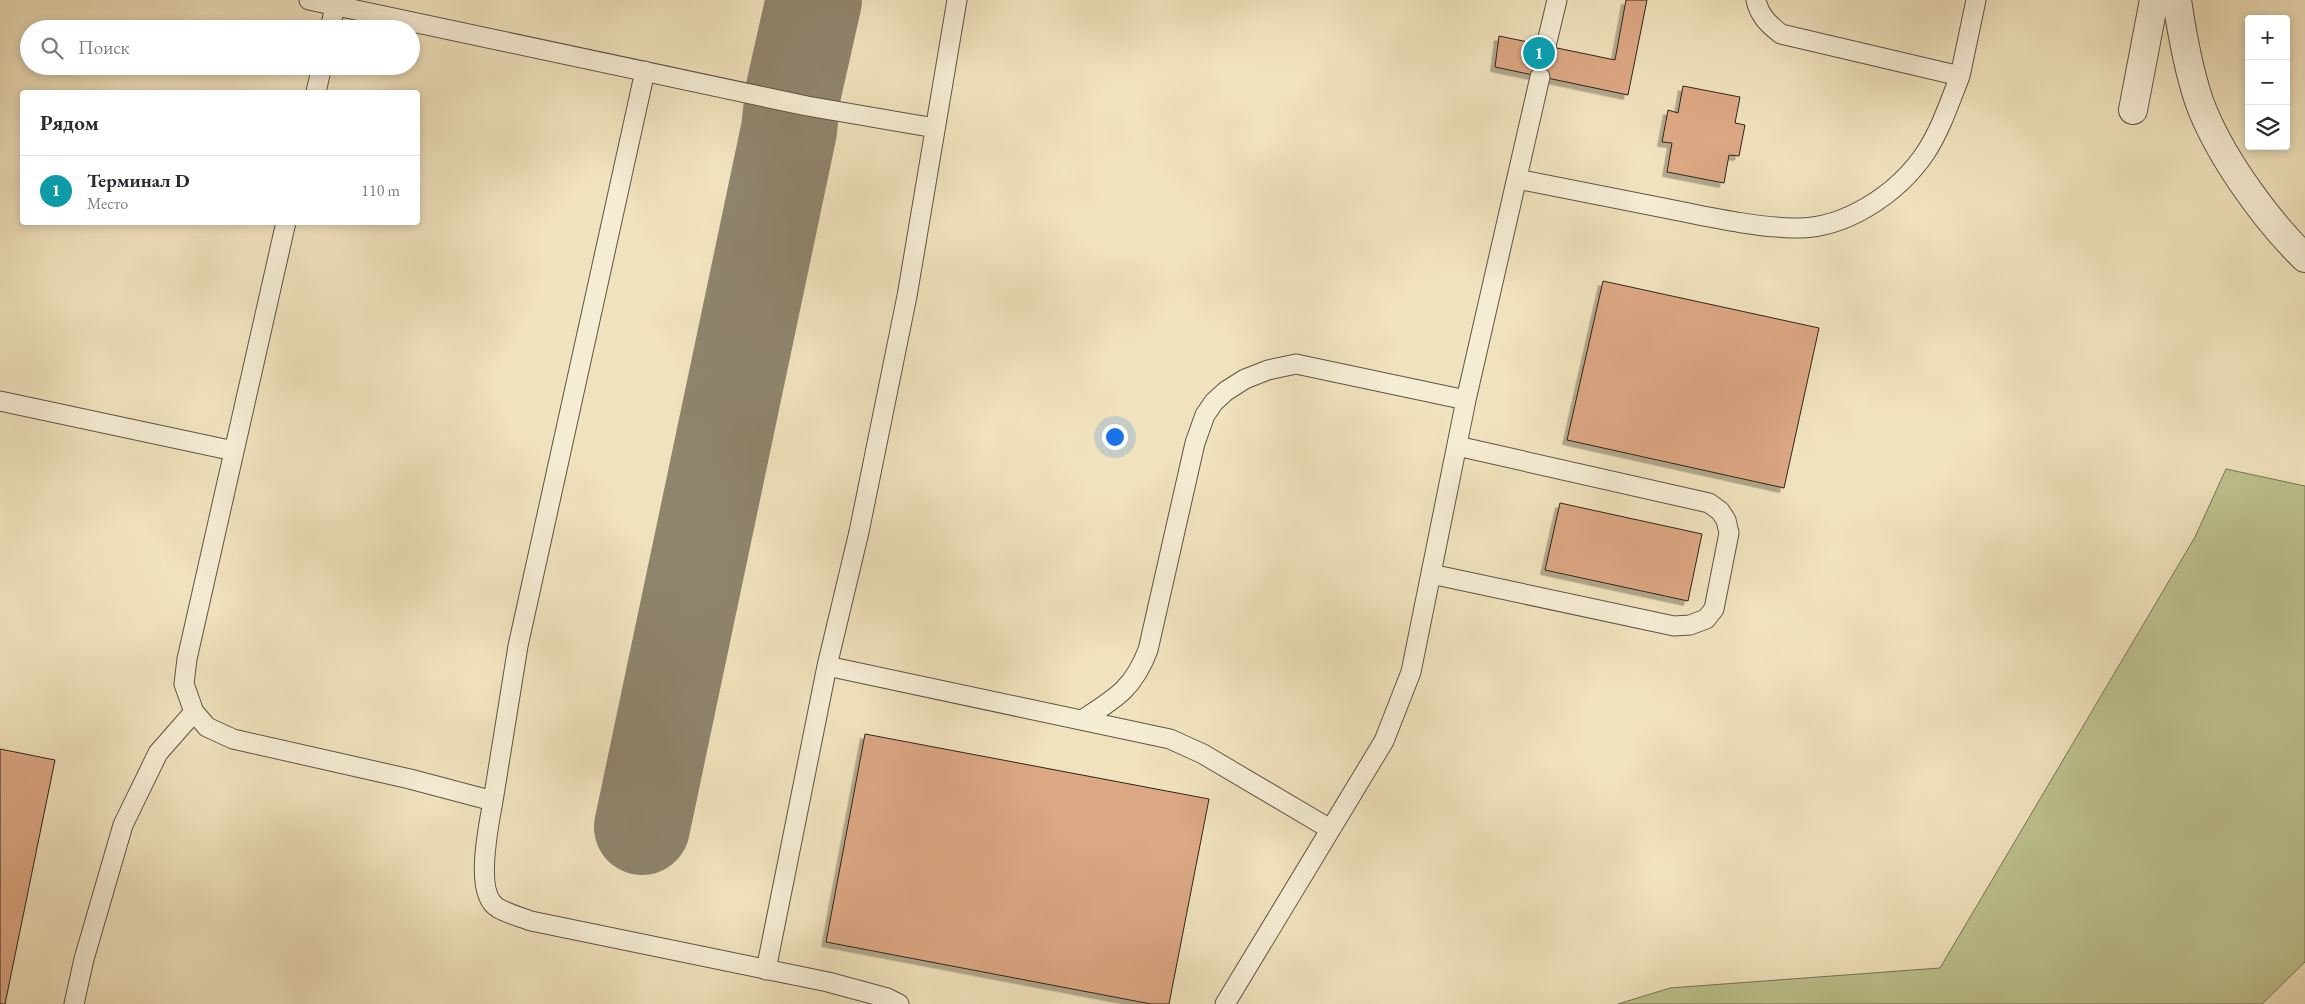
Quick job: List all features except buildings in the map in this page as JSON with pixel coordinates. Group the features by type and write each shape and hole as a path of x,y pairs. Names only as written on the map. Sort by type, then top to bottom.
{"street":[{"path":"2133,110 2154,0"},
{"path":"2177,0 2184,47 2200,102 2224,150 2253,197 2286,239 2305,258"}],"lane":[{"path":"309,0 402,20"},
{"path":"766,970 827,666 859,532 907,296 957,0"},
{"path":"1546,46 1556,0"},
{"path":"1756,0 1758,9 1768,24 1781,34 1960,76"},
{"path":"1516,179 1713,218 1793,228 1829,224 1868,207 1900,182 1925,152 1945,114 1960,76 1976,0"},
{"path":"332,20 335,6"},
{"path":"420,24 807,106 935,128"},
{"path":"645,71 518,646 485,849 484,874 488,896 497,908 531,920 828,982 887,998 899,1004"},
{"path":"316,90 320,75"},
{"path":"1225,1004 1387,732 1411,672 1466,400 1540,77"},
{"path":"285,225 187,659 184,684 194,712 207,727 233,739 410,779 493,801"},
{"path":"1082,720 1127,688 1140,672 1148,650 1195,443 1205,415 1214,402 1226,391 1245,379 1268,370 1296,364 1466,400"},
{"path":"0,401 234,451"},
{"path":"1431,574 1674,626 1690,625 1706,619 1714,609 1729,533 1726,520 1720,511 1708,503 1457,446"},
{"path":"827,666 1170,739 1203,754 1330,829"},
{"path":"74,1004 84,959 123,825 158,753 194,712"}],"green space":[{"path":"2226,469 2305,486 2305,962 2262,1004 1618,1004 1670,988 1940,968 2195,537"}],"taxiway":[{"path":"642,827 789,130 793,93 814,0"}],"place":[{"name":"Терминал D","path":"1539,53"}]}
